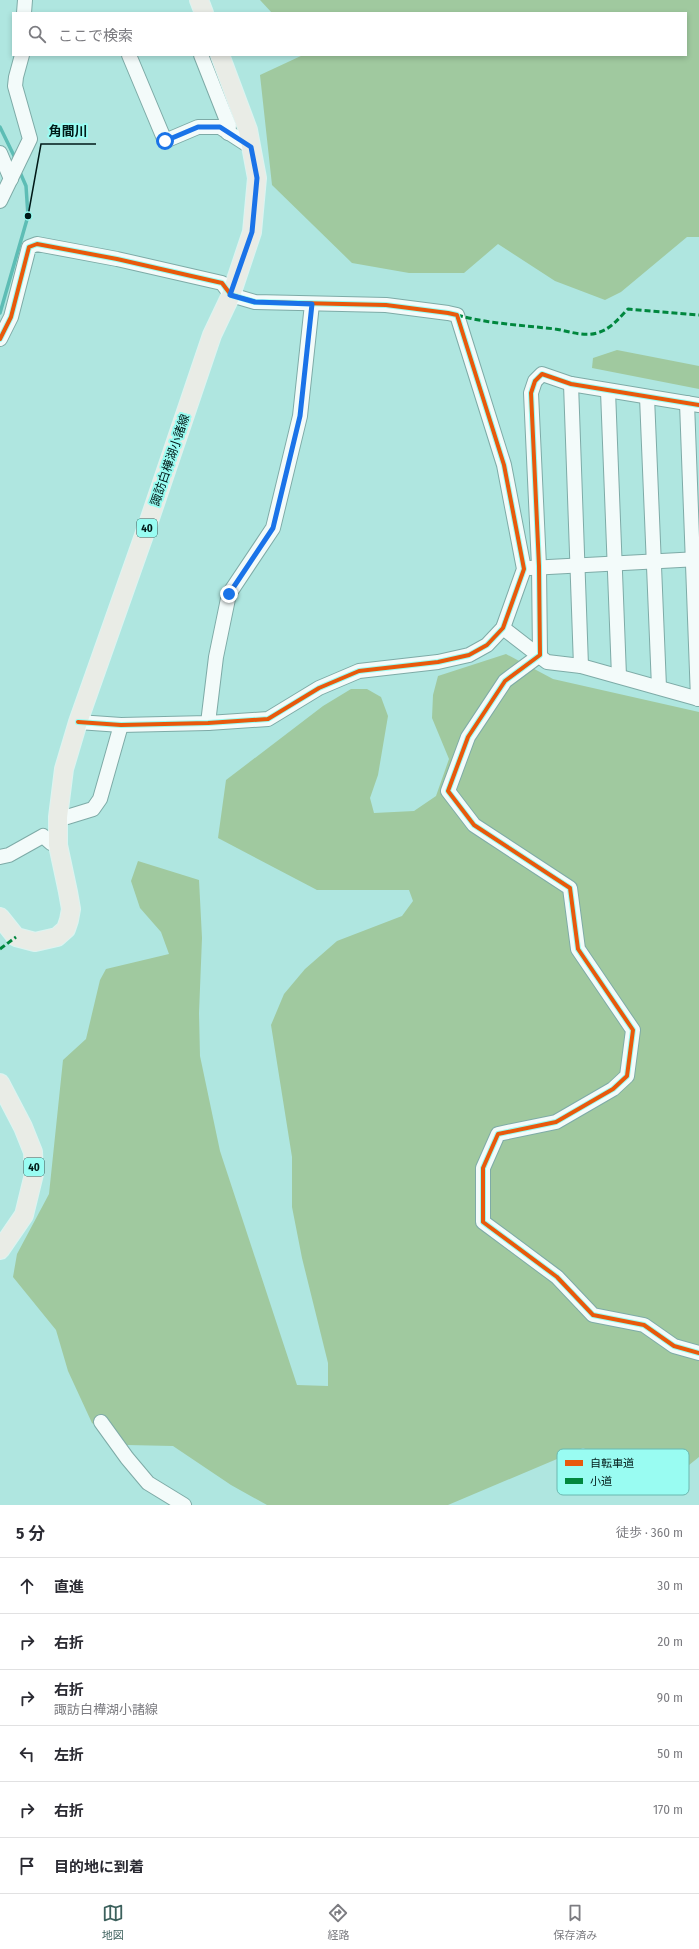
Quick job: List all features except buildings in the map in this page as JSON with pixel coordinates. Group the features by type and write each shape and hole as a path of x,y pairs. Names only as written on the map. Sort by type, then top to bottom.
{"main road":[{"path":"199,0 204,12"},
{"name":"諏訪白樺湖小諸線","path":"0,917 16,937 35,942 47,941 57,937 66,930 70,909 65,872 58,845 59,809 64,769 78,722 148,524 212,335 230,295 252,232 257,178 248,130 220,56"},
{"name":"40","path":"0,1082 23,1127 33,1152 34,1174 24,1216 0,1250"}],"street":[{"path":"24,12 25,0"},
{"path":"0,201 30,139 15,86 22,56"},
{"path":"129,56 165,141 198,127 220,127 251,147"},
{"path":"201,56 229,126 228,133"},
{"path":"0,153 12,176"},
{"path":"0,339 11,317 29,247 37,244 117,259 222,283 230,295 255,302 386,305 419,308 457,315 504,465 524,569 503,628 488,645 469,655 438,662 359,671 319,688 268,719 208,723 121,725 78,722"},
{"path":"208,723 216,657 229,594 273,528 300,416 312,304"},
{"path":"503,628 540,655 547,662 581,666 698,699 693,404 571,384 542,374 535,381 531,393 539,566 540,655"},
{"path":"571,384 581,666"},
{"path":"608,391 619,676"},
{"path":"647,397 659,687"},
{"path":"524,569 539,566 696,559"},
{"path":"540,655 505,681 468,737 448,791 474,825 570,888 578,949 633,1030 627,1076 613,1089 556,1122 498,1134 483,1168 484,1222 557,1278 593,1315 644,1325 674,1346 699,1353"},
{"path":"67,817 93,810 100,799 121,725"},
{"path":"0,857 9,855 43,836 51,843 58,845"},
{"path":"101,1422 127,1458 148,1483 184,1505"}],"green space":[{"path":"260,0 699,0 699,237 687,237 621,292 605,300 555,281 498,244 464,273 409,273 352,263 272,185 260,75 301,56 687,56 687,12 271,12"},
{"path":"617,350 699,366 699,389 592,368 593,358"},
{"path":"506,654 553,679 699,712 699,1457 689,1465 689,1449 557,1449 557,1459 448,1505 267,1505 231,1485 173,1446 127,1445 92,1423 68,1371 56,1330 13,1277 17,1254 49,1194 63,1060 86,1039 100,980 106,969 169,954 161,932 140,908 131,881 138,861 199,880 202,938 199,1013 200,1056 220,1151 297,1385 328,1386 328,1363 302,1258 292,1207 292,1157 271,1025 284,994 305,969 337,941 402,916 413,901 409,890 317,890 218,838 226,780 323,706 351,689 367,689 381,697 388,716 378,775 370,798 374,813 414,811 436,796 449,759 432,718 433,695 438,676"}],"waterway":[{"path":"0,127 16,160"},
{"path":"0,313 28,216 26,186 19,170"}],"marked path":[{"path":"457,315 493,322 586,334 597,333 606,329 628,309 699,315"},
{"path":"0,949 16,937"}],"cycle path":[{"path":"0,339 11,317 29,247 37,244 117,259 222,283 231,295 255,302 386,305 457,315 504,465 524,569 503,628 487,645 469,655 438,662 359,671 319,688 268,719 208,723 121,725 78,722"},
{"path":"699,405 571,384 542,374 535,381 531,393 539,566 540,655 505,681 468,737 448,791 474,825 570,888 578,949 633,1030 627,1076 613,1089 556,1122 498,1134 483,1168 483,1222 557,1277 593,1315 644,1325 674,1346 699,1353"}],"place":[{"name":"角間川","path":"28,216"}],"route":[{"path":"165,141 198,127 220,127 251,147 257,178 252,232 230,295 255,302 312,304 300,416 273,528 229,594"}]}
